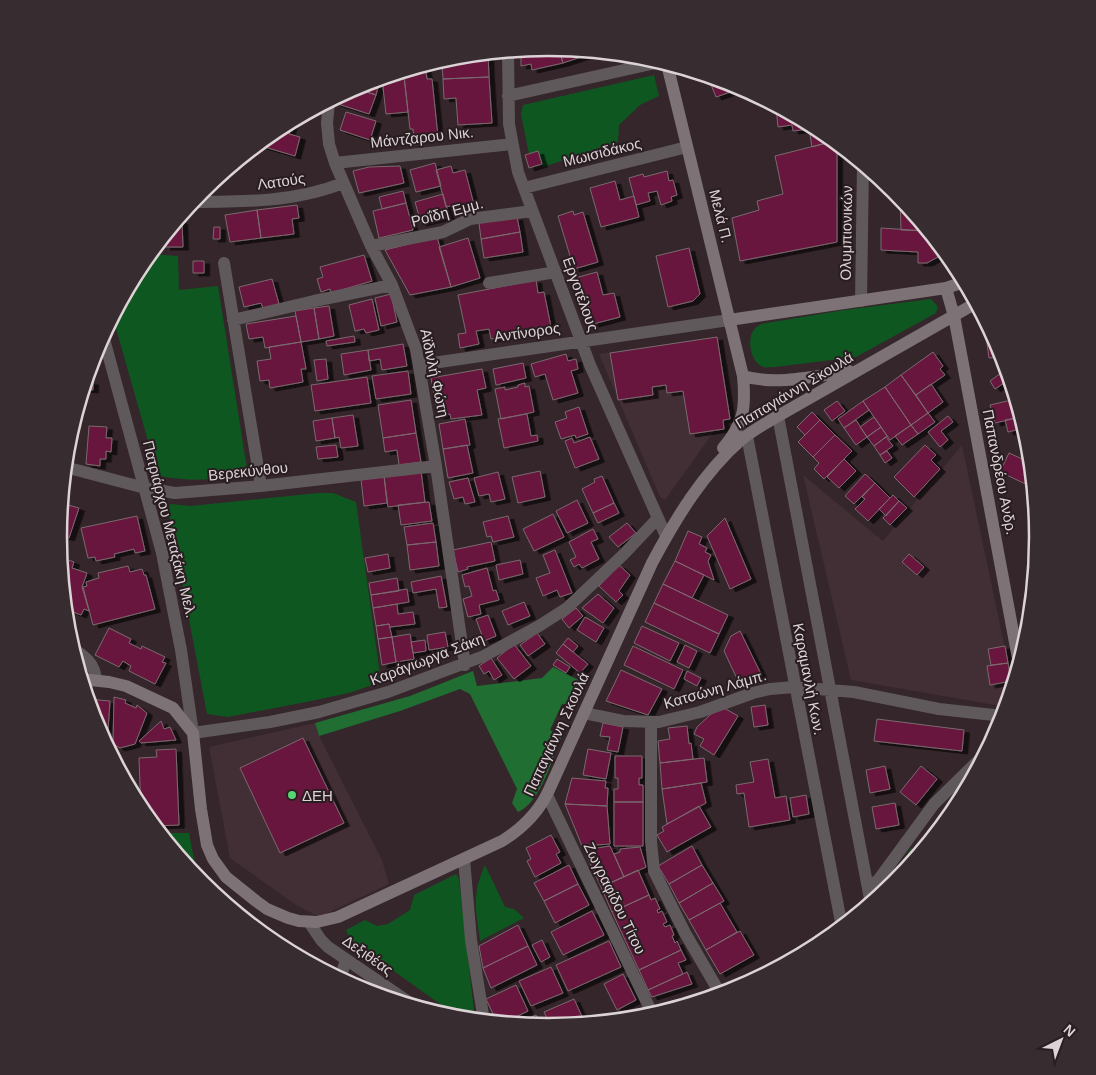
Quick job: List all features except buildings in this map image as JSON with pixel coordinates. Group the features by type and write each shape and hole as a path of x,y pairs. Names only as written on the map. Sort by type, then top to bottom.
{"street":[{"name":"Εργοτέλους","path":"508,58 508,96 512,144 518,172 581,341 666,536"},
{"path":"508,96 644,66"},
{"name":"Μελά Π.","path":"669,72 743,376 744,402 740,425 711,462 701,484"},
{"name":"Αϊδινλή Φώτη","path":"328,110 327,123 329,144 335,163 371,246 392,285 411,334 419,365 436,466 464,665"},
{"name":"Μάντζαρου Νικ.","path":"335,163 512,144"},
{"name":"Μωισιδάκος","path":"524,188 687,148"},
{"name":"Ολυμπιονικών","path":"861,301 863,174"},
{"name":"Λατούς","path":"203,202 237,202 288,197 320,191 343,183"},
{"name":"Ροΐδη Εμμ.","path":"371,246 443,232 470,219 532,211"},
{"path":"224,263 261,486"},
{"path":"489,283 556,272"},
{"path":"729,320 946,288 957,284"},
{"path":"234,320 392,285"},
{"name":"Παπανδρέου Ανδρ.","path":"946,288 954,316 1016,648"},
{"name":"Παπαγιάννη Σκουλά","path":"193,733 204,828 207,845 213,859 226,877 267,909 288,918 309,922 338,917 502,841 532,818 547,795 652,564 666,536 685,505 701,484 733,448 747,436 857,370 970,306"},
{"name":"Αντίνορος","path":"419,365 729,320"},
{"name":"Πατριάρχου Μεταξάκη Μελ.","path":"106,346 162,553 173,602 193,733"},
{"path":"743,376 754,380 776,380 857,370"},
{"name":"Καραμανλή Κων.","path":"778,416 869,896"},
{"name":"Καραμανλή Κων.","path":"747,436 794,687 840,919"},
{"name":"Βερεκύνθου","path":"72,469 145,488 175,493 261,486 436,466"},
{"name":"Καράγιωργα Σάκη","path":"193,733 270,722 319,712 388,692 464,665 499,649 558,615 610,568 658,518"},
{"path":"82,655 90,662 95,671 96,680"},
{"path":"88,679 126,686 173,708 193,733"},
{"name":"Κατσώνη Λάμπ.","path":"584,713 623,721 651,723 686,716 761,690 794,687 854,692 939,710 995,715"},
{"path":"651,723 651,841 654,871 685,933 717,988"},
{"path":"867,884 873,884 879,879 934,804 970,769"},
{"name":"Ζωγραφίδου Τίτου","path":"547,795 651,1008"},
{"path":"464,859 471,940 483,1015"},
{"name":"Δεξιθέας","path":"309,922 321,940 346,960 397,994"},
{"path":"342,972 346,960"}],"shaded area":[{"path":"717,337 730,419 723,420 724,429 715,430 665,500 660,497 599,354"},
{"path":"962,445 1010,672 999,706 851,680 803,475 883,541"},
{"path":"315,723 319,736 382,860 389,884 319,917 296,905 230,858 209,747"}],"green space":[{"path":"654,75 659,96 640,105 619,125 618,142 543,167 538,152 529,154 521,114 523,105"},
{"path":"159,255 178,256 179,290 218,286 248,475 193,480 160,476 156,469 115,326 131,297"},
{"path":"931,299 938,307 936,313 856,357 763,367 756,362 752,354 750,340 754,329 761,324 844,310"},
{"path":"333,493 356,502 381,682 349,693 228,717 207,714 169,514 170,504 191,506"},
{"path":"553,667 584,683 578,703 562,704 550,730 561,737 550,768 533,799 518,812 512,803 517,789 470,694 460,689 400,711 319,736 315,723 410,696 473,671 477,686 542,678"},
{"path":"168,833 189,833 197,866"},
{"path":"911,848 914,850 901,864"},
{"path":"485,865 505,907 514,909 524,918 480,941 476,894"},
{"path":"456,874 459,879 474,1013 445,1008 350,939 346,930 365,920 377,926 388,924 410,910 414,895"}],"place":[{"name":"ΔΕΗ","path":"292,795"}]}
